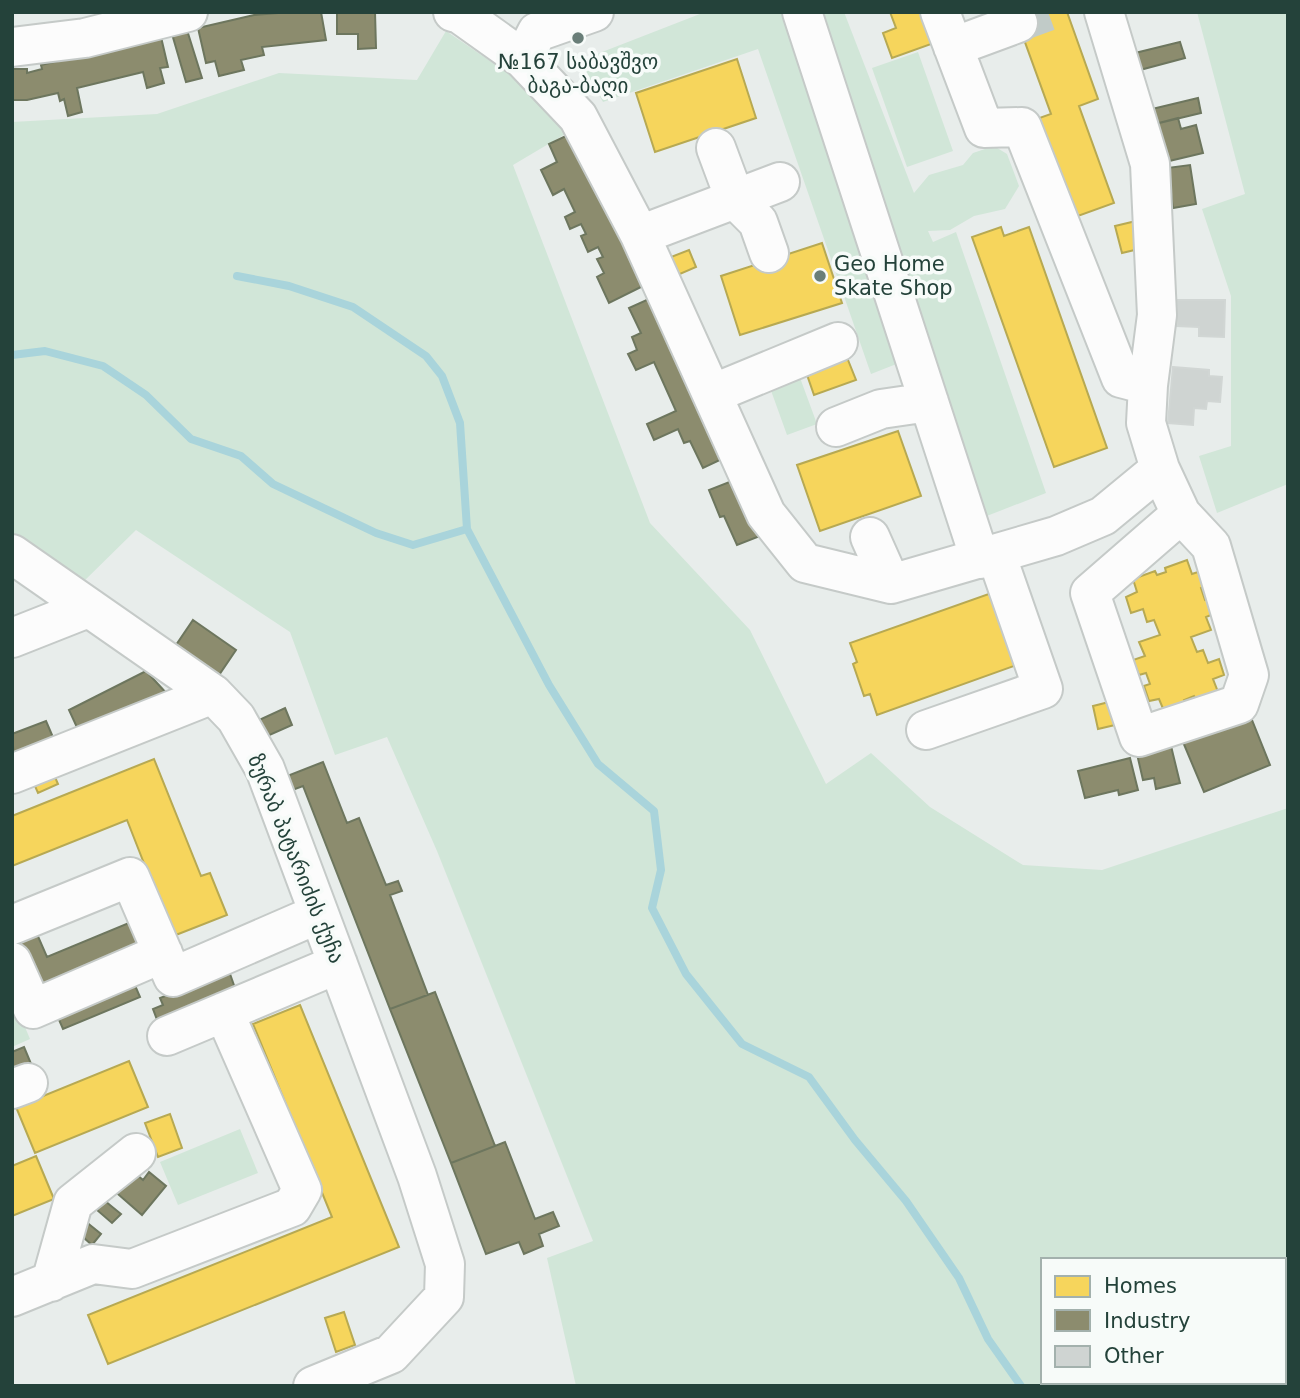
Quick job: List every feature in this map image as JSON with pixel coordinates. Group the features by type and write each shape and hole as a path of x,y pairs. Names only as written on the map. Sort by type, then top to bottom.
{"street":[{"path":"12,47 85,38 188,12"},
{"path":"453,12 530,34 594,12"},
{"path":"802,12 929,402 988,556 1044,689 926,730"},
{"path":"940,12 984,128 1022,127 1121,378 1148,385"},
{"path":"1104,12 1150,164 1157,315 1146,424 1160,469 1181,514 1211,546 1249,675 1239,704 1139,737 1090,593 1181,514"},
{"path":"953,47 1018,23"},
{"path":"530,34 578,117 640,235 766,514 805,563 891,584 1056,536 1103,516 1160,469"},
{"path":"716,148 735,199 758,222 769,253"},
{"path":"640,235 780,182"},
{"path":"712,394 838,342"},
{"path":"836,427 881,409 929,402"},
{"path":"870,537 891,584"},
{"name":"ზურაბ პატარიძის ქუჩა","path":"12,554 213,694 236,718 265,769 417,1176 444,1264 444,1297 391,1354 313,1386"},
{"path":"12,639 88,608"},
{"path":"12,774 213,694"},
{"path":"12,925 130,877 173,977 318,914"},
{"path":"12,962 33,1009 163,953"},
{"path":"167,1035 338,964"},
{"path":"12,1297 93,1264 132,1269 292,1207 302,1190 224,1012"},
{"path":"51,1282 73,1203 136,1153"}],"green space":[{"path":"705,12 786,12 899,363 871,374 758,49 603,102 579,61"},
{"path":"810,12 844,12 914,193 929,175 963,165 973,153 994,146 1007,154 1019,186 1005,209 974,216 950,230 928,231 933,242 956,232 1046,493 979,519"},
{"path":"1197,12 1288,12 1288,484 1217,513 1199,456 1231,446 1231,296 1202,209 1245,194"},
{"path":"446,31 521,82 572,130 513,165 650,523 750,630 826,784 871,753 930,807 1023,865 1102,870 1288,808 1288,1386 576,1386 547,1258 593,1241 437,851 387,737 335,755 290,632 136,530 80,585 12,536 12,122 157,114 279,73 417,80"},
{"path":"918,52 953,151 907,167 872,68"},
{"path":"799,375 817,424 787,435 769,385"},
{"path":"12,996 30,1039 12,1047"},
{"path":"240,1129 258,1173 178,1205 160,1162"}],"building: Homes":[{"path":"890,12 923,12 934,43 892,58 883,33 896,28"},
{"path":"1014,12 1067,12 1098,99 1079,106 1114,203 1064,221 1028,122 1051,114"},
{"path":"737,59 756,118 655,152 636,93"},
{"path":"1136,221 1143,248 1122,253 1115,226"},
{"path":"1001,227 1004,236 1029,227 1107,448 1054,467 972,237"},
{"path":"822,243 842,303 740,335 721,276"},
{"path":"689,250 696,267 673,277 666,259"},
{"path":"846,355 856,380 814,395 805,369"},
{"path":"898,431 921,496 820,531 797,465"},
{"path":"1187,560 1192,574 1204,570 1208,585 1201,588 1205,600 1212,597 1218,612 1206,617 1211,630 1191,637 1197,652 1203,650 1208,663 1219,659 1224,675 1213,679 1218,692 1196,700 1194,696 1184,700 1185,704 1164,711 1159,699 1149,701 1144,686 1150,684 1146,673 1139,675 1133,660 1145,656 1139,642 1160,635 1154,620 1147,622 1143,609 1131,613 1126,597 1137,592 1133,579 1155,571 1157,575 1166,572 1165,568"},
{"path":"1000,590 1025,662 877,715 870,694 864,696 853,664 857,662 850,643"},
{"path":"1109,702 1115,725 1098,729 1093,706"},
{"path":"154,759 201,876 210,873 227,915 163,940 156,894 127,820 12,866 12,816"},
{"path":"51,768 58,784 38,793 31,777"},
{"path":"300,1005 399,1247 108,1364 88,1315 332,1217 253,1024"},
{"path":"129,1061 148,1107 35,1153 16,1107"},
{"path":"170,1114 182,1148 158,1157 145,1123"},
{"path":"36,1156 54,1199 12,1216 12,1166"},
{"path":"344,1312 355,1345 336,1352 325,1318"}],"building: Industry":[{"path":"321,12 326,40 262,47 264,55 241,60 244,70 219,76 215,61 206,63 198,28 254,15"},
{"path":"337,12 375,12 376,48 358,49 358,34 337,34"},
{"path":"187,30 202,78 186,82 172,34"},
{"path":"161,37 168,67 160,68 164,83 147,88 143,72 77,88 82,112 68,116 64,99 60,101 58,93 27,100 12,100 12,69 27,69 27,73 42,69 41,65"},
{"path":"1180,42 1185,58 1140,70 1135,53"},
{"path":"1198,98 1201,113 1155,124 1152,109"},
{"path":"1178,118 1181,129 1196,125 1203,153 1165,162 1155,124"},
{"path":"570,134 643,286 609,303 597,277 604,273 597,259 603,257 598,247 588,252 581,236 586,234 581,224 570,229 565,217 575,212 564,189 553,195 541,170 557,162 549,144"},
{"path":"1190,165 1196,204 1173,208 1167,168"},
{"path":"651,298 724,458 703,468 690,441 684,443 678,429 654,440 647,424 676,411 654,362 636,370 628,354 637,350 632,337 641,333 629,308"},
{"path":"737,479 760,536 737,545 724,516 720,517 709,490"},
{"path":"193,620 236,650 219,675 176,645"},
{"path":"146,671 168,695 80,734 69,710"},
{"path":"285,708 292,725 265,737 257,721"},
{"path":"1250,715 1270,765 1204,792 1183,742"},
{"path":"46,721 55,742 14,758 12,734"},
{"path":"1171,746 1180,783 1156,789 1154,778 1143,780 1137,754"},
{"path":"1130,758 1138,790 1119,795 1118,790 1085,798 1078,771"},
{"path":"323,762 347,823 359,818 386,885 398,881 402,891 390,895 428,995 390,1009 303,786 287,792 282,778"},
{"path":"136,920 146,945 33,997 12,944 37,934 47,957"},
{"path":"229,971 237,994 159,1025 153,1009 163,1005 160,998"},
{"path":"130,974 140,997 63,1029 53,1006"},
{"path":"435,992 495,1146 451,1163 390,1009"},
{"path":"24,1047 34,1071 12,1079 12,1052"},
{"path":"505,1142 535,1219 553,1212 559,1226 539,1234 543,1246 524,1254 519,1242 486,1254 451,1163"},
{"path":"129,1168 143,1180 149,1172 166,1186 142,1215 111,1188"},
{"path":"105,1201 121,1214 112,1223 97,1210"},
{"path":"85,1221 101,1234 92,1245 76,1231"}],"building: Other":[{"path":"1177,300 1225,300 1224,337 1199,336 1199,327 1177,326"},
{"path":"1173,367 1209,370 1209,376 1222,377 1220,402 1207,401 1206,409 1194,408 1193,425 1168,423"}],"waterway":[{"path":"237,276 289,286 353,307 426,356 442,376 460,423 467,529 549,685 598,764 654,811 661,870 652,908 686,974 742,1044 809,1077 855,1140 906,1201 959,1278 988,1339 1021,1386"},
{"path":"12,355 45,351 103,366 146,395 191,439 241,456 273,484 376,533 413,545 467,529"}],"tunnel":[{"path":"1018,23 1048,12"}],"place":[{"name":"№167 საბავშვო ბაგა-ბაღი","path":"578,38"},
{"name":"Geo Home Skate Shop","path":"820,276"}]}
